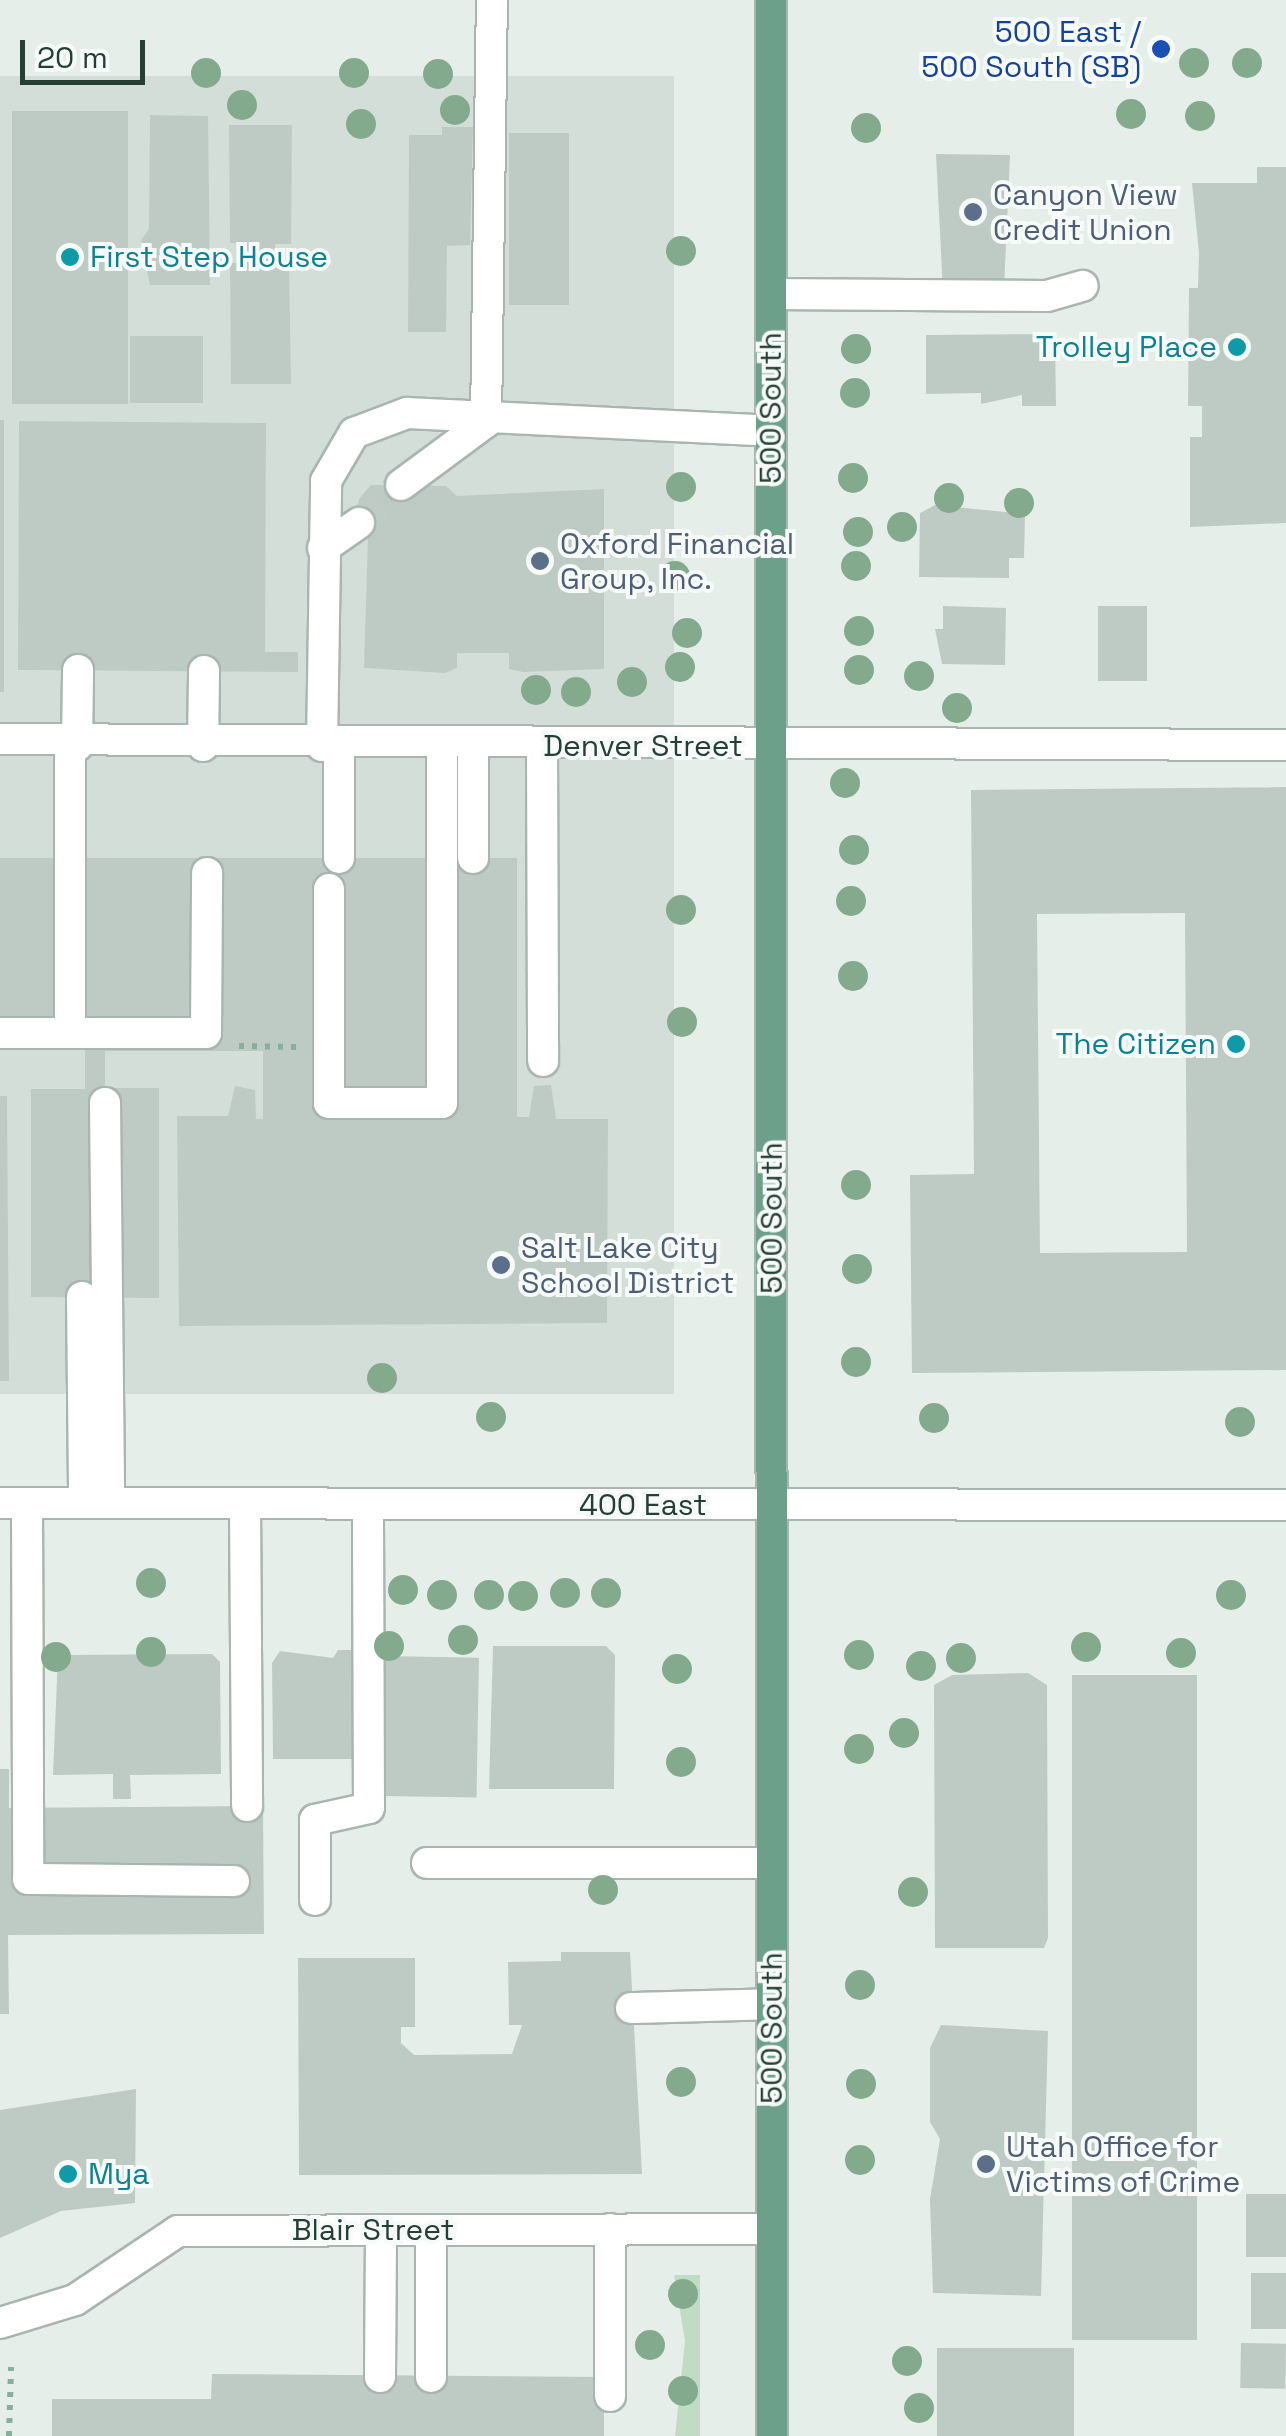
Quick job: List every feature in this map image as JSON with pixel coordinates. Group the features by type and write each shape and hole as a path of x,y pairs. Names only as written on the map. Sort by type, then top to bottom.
{"main road":[{"name":"500 South","path":"771,0 772,2436"}],"street":[{"path":"486,422 492,0"},
{"path":"771,294 1046,296 1083,286"},
{"path":"339,858 323,537 336,456 373,420 407,413 486,422 771,432"},
{"path":"400,485 486,422"},
{"path":"323,537 359,523"},
{"path":"70,1033 73,746 78,670"},
{"path":"203,746 204,672"},
{"name":"Denver Street","path":"0,739 73,746 1286,745"},
{"path":"457,746 473,858"},
{"path":"328,889 328,1102 442,1102 457,746"},
{"path":"542,746 543,1060"},
{"path":"0,1033 206,1033 207,873"},
{"path":"96,1503 105,1102"},
{"path":"82,1297 96,1503"},
{"path":"13,1503 28,1879 234,1880"},
{"name":"400 East","path":"13,1503 1286,1505"},
{"path":"244,1504 247,1806"},
{"path":"315,1900 314,1820 369,1808 368,1504"},
{"path":"427,1863 772,1862"},
{"path":"631,2008 772,2004"},
{"path":"610,2229 610,2396"},
{"name":"Blair Street","path":"0,2323 75,2300 178,2231 772,2229"},
{"path":"380,2376 381,2230"},
{"path":"431,2376 432,2230"}],"path":[{"path":"206,1033 230,1045 328,1048"},
{"path":"10,2436 12,2367"}],"shaded area":[{"path":"0,76 674,76 674,1394 0,1394"}],"green space":[{"path":"674,2275 700,2275 700,2436 675,2436 685,2341"}],"building":[{"name":"First Step House","path":"12,111 128,111 128,404 12,404"},
{"path":"150,115 208,116 210,285 150,285 141,240 149,229"},
{"path":"229,125 292,125 291,244 275,244 275,263 289,262 291,384 231,384 230,263 247,263 246,243 230,243"},
{"path":"442,127 473,127 470,245 447,246 446,332 408,332 409,135 442,135"},
{"path":"509,133 569,133 569,305 509,305"},
{"name":"Canyon View Credit Union","path":"936,154 1010,155 1003,311 944,311"},
{"name":"Trolley Place","path":"1257,167 1286,167 1286,523 1190,527 1190,437 1202,437 1202,406 1188,406 1189,288 1198,288 1199,253 1192,183 1257,183"},
{"path":"1055,334 1056,406 1022,406 1022,395 981,404 981,393 926,394 926,335"},
{"path":"130,336 203,336 203,403 130,403"},
{"path":"0,420 4,420 4,692 0,692"},
{"path":"19,421 266,423 265,652 298,652 298,672 18,670"},
{"path":"371,485 446,486 457,496 604,489 604,669 523,672 509,669 509,653 457,653 457,668 445,673 364,668 368,537 359,537 359,499"},
{"path":"935,505 1025,514 1024,558 1009,558 1009,578 919,577 920,513"},
{"path":"943,606 1006,608 1005,665 942,664 935,629 943,629"},
{"path":"1098,606 1147,606 1147,681 1098,681"},
{"name":"The Citizen","path":"1286,787 1286,1370 912,1373 910,1175 974,1174 971,790","holes":["1185,913 1187,1252 1040,1253 1037,914"]},
{"path":"0,858 517,858 517,1117 529,1117 534,1086 551,1085 556,1119 608,1119 607,1323 179,1326 177,1116 228,1116 235,1086 255,1090 256,1119 263,1119 263,1051 105,1051 105,1088 159,1088 159,1298 31,1297 31,1089 85,1089 85,1050 0,1050"},
{"path":"0,1096 7,1096 9,1381 0,1381"},
{"path":"493,1646 606,1646 615,1655 614,1789 489,1789"},
{"path":"338,1650 355,1650 364,1759 273,1759 272,1663 280,1651 333,1658"},
{"path":"212,1654 220,1662 221,1774 130,1775 131,1799 113,1799 113,1774 53,1775 58,1655"},
{"path":"385,1656 479,1658 477,1798 383,1796"},
{"path":"1028,1673 1047,1685 1048,1938 1044,1948 935,1948 934,1685 952,1675"},
{"path":"1072,1675 1197,1675 1197,2340 1072,2340"},
{"path":"0,1769 9,1769 9,1808 263,1806 264,1934 8,1935 9,2014 0,2014"},
{"path":"561,1952 630,1952 642,2174 299,2175 298,1958 415,1958 415,2027 401,2027 401,2043 414,2055 512,2054 522,2025 509,2025 508,1962 561,1961"},
{"path":"941,2025 1048,2031 1041,2296 933,2293 930,2199 940,2139 930,2122 930,2048"},
{"name":"Mya","path":"136,2089 135,2203 61,2211 0,2238 0,2110"},
{"path":"1246,2194 1286,2194 1286,2257 1246,2257"},
{"path":"1251,2273 1286,2273 1286,2329 1251,2329"},
{"path":"1241,2343 1286,2344 1285,2389 1240,2388"},
{"path":"937,2348 1074,2348 1074,2436 937,2436"},
{"path":"212,2374 604,2377 604,2436 52,2436 52,2399 211,2399"}],"tunnel":[{"path":"359,523 401,485"}],"place":[{"name":"500 East / 500 South (SB)","path":"1161,49"},
{"name":"Canyon View Credit Union","path":"973,212"},
{"name":"First Step House","path":"70,257"},
{"name":"Trolley Place","path":"1237,347"},
{"name":"Oxford Financial Group, Inc.","path":"540,561"},
{"name":"The Citizen","path":"1236,1044"},
{"name":"Salt Lake City School District","path":"501,1265"},
{"name":"Utah Office for Victims of Crime","path":"986,2164"},
{"name":"Mya","path":"68,2174"}]}
